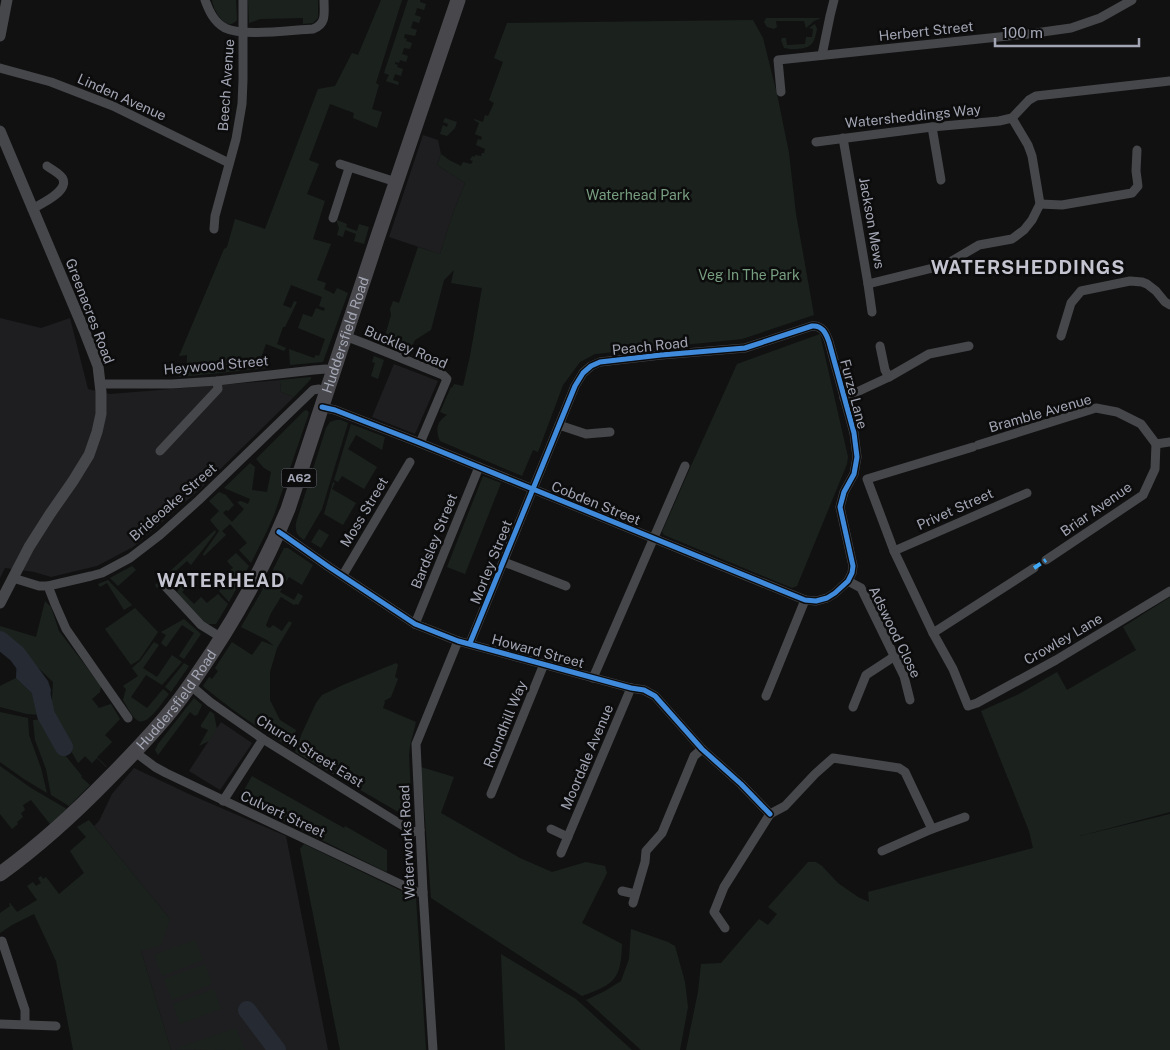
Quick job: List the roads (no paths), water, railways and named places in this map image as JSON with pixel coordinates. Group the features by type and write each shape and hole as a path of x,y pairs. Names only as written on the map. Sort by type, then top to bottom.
{"main road":[{"name":"Huddersfield Road","path":"0,874 74,814 135,752 166,717 190,685 222,638 244,600 279,532 297,485 333,371 458,0"}],"street":[{"path":"0,36 7,0"},
{"path":"205,0 209,11 216,21 225,28 243,32 313,29 320,26 324,20 324,0"},
{"name":"Beech Avenue","path":"214,229 215,216 236,140 242,104 243,0"},
{"path":"822,55 834,0"},
{"path":"1111,0 1116,8"},
{"name":"Herbert Street","path":"781,92 778,60 1071,28 1100,18 1132,0"},
{"name":"Linden Avenue","path":"0,68 51,82 113,106 229,163"},
{"path":"868,284 945,265 979,246 1012,238 1024,230 1032,220 1040,204 1032,156 1028,145 1012,118 1030,100 1036,96 1170,81"},
{"name":"Watersheddings Way","path":"816,142 1012,118"},
{"path":"932,127 941,180"},
{"name":"Greenacres Road","path":"0,131 82,324 98,366 101,384 101,414 89,455 29,547 0,603"},
{"name":"Jackson Mews","path":"843,138 872,312"},
{"path":"1040,204 1062,205 1132,193 1138,186 1136,171 1137,150"},
{"path":"340,164 396,182"},
{"path":"32,209 58,194 63,186 64,181 62,177 47,166"},
{"path":"333,218 350,168"},
{"path":"1061,336 1072,302 1081,291 1130,281 1142,282 1156,291 1170,305"},
{"name":"Furze Lane","path":"816,325 823,329 829,342 854,433 857,457 854,474 844,492 840,507 853,566 848,581"},
{"name":"Peach Road","path":"533,490 578,381 583,373 596,364 661,355 745,348 816,325"},
{"name":"Buckley Road","path":"345,336 443,375 447,379 420,443"},
{"path":"880,346 888,376"},
{"path":"844,398 930,354 968,346"},
{"name":"Heywood Street","path":"101,384 172,384 326,369 333,371"},
{"path":"160,451 218,389 217,381"},
{"name":"Brideoake Street","path":"13,578 39,586 48,586 102,573 130,558 160,535 199,500 313,390 327,391"},
{"name":"Cobden Street","path":"322,407 335,410 420,443 805,600"},
{"name":"Bramble Avenue","path":"894,551 867,480 1096,408 1117,412 1141,424 1156,444"},
{"path":"559,425 586,434 610,432"},
{"path":"1156,444 1170,442"},
{"name":"Briar Avenue","path":"1046,560 1143,495 1155,469 1156,444"},
{"name":"Moss Street","path":"343,576 410,462"},
{"path":"594,678 685,466"},
{"name":"Bardsley Street","path":"415,624 479,467"},
{"name":"Morley Street","path":"470,644 533,490"},
{"name":"Privet Street","path":"894,551 1027,493"},
{"name":"Howard Street","path":"279,532 415,624 431,631 458,641 644,690 654,696 702,749 741,784 770,814"},
{"path":"894,551 933,633 1034,568"},
{"path":"504,562 566,586"},
{"path":"766,696 805,600 816,601 827,598 848,581"},
{"name":"Adswood Close","path":"848,581 861,588 904,676 910,700"},
{"path":"164,585 201,625 222,638"},
{"path":"48,586 66,629 128,718"},
{"name":"Crowley Lane","path":"933,633 953,670 968,706 977,703 1056,660 1170,592"},
{"name":"Waterworks Road","path":"433,1050 416,744 458,641"},
{"path":"853,708 866,675 895,656"},
{"name":"Roundhill Way","path":"491,794 544,664"},
{"name":"Church Street East","path":"190,685 210,702 263,739 413,832 420,830"},
{"name":"Moordale Avenue","path":"562,853 631,688"},
{"path":"223,801 263,739"},
{"path":"622,891 634,899 645,862 646,851 662,833 694,756 702,749"},
{"name":"Culvert Street","path":"135,752 155,767 223,801 416,892 423,892"},
{"path":"725,928 714,912 724,886 770,814 785,806 833,758 899,768 905,772 932,829"},
{"path":"882,851 965,817"},
{"path":"551,829 568,837"},
{"path":"2,941 25,1010 25,1024"},
{"path":"0,1024 56,1026"}],"waterway":[{"path":"0,640 17,654 39,684 46,715 64,747"},
{"path":"247,1010 277,1050"}],"district":[{"name":"WATERSHEDDINGS","path":"1028,267"},
{"name":"WATERHEAD","path":"221,580"}],"park label":[{"name":"Waterhead Park","path":"638,195"},
{"name":"Veg In The Park","path":"749,275"}]}
